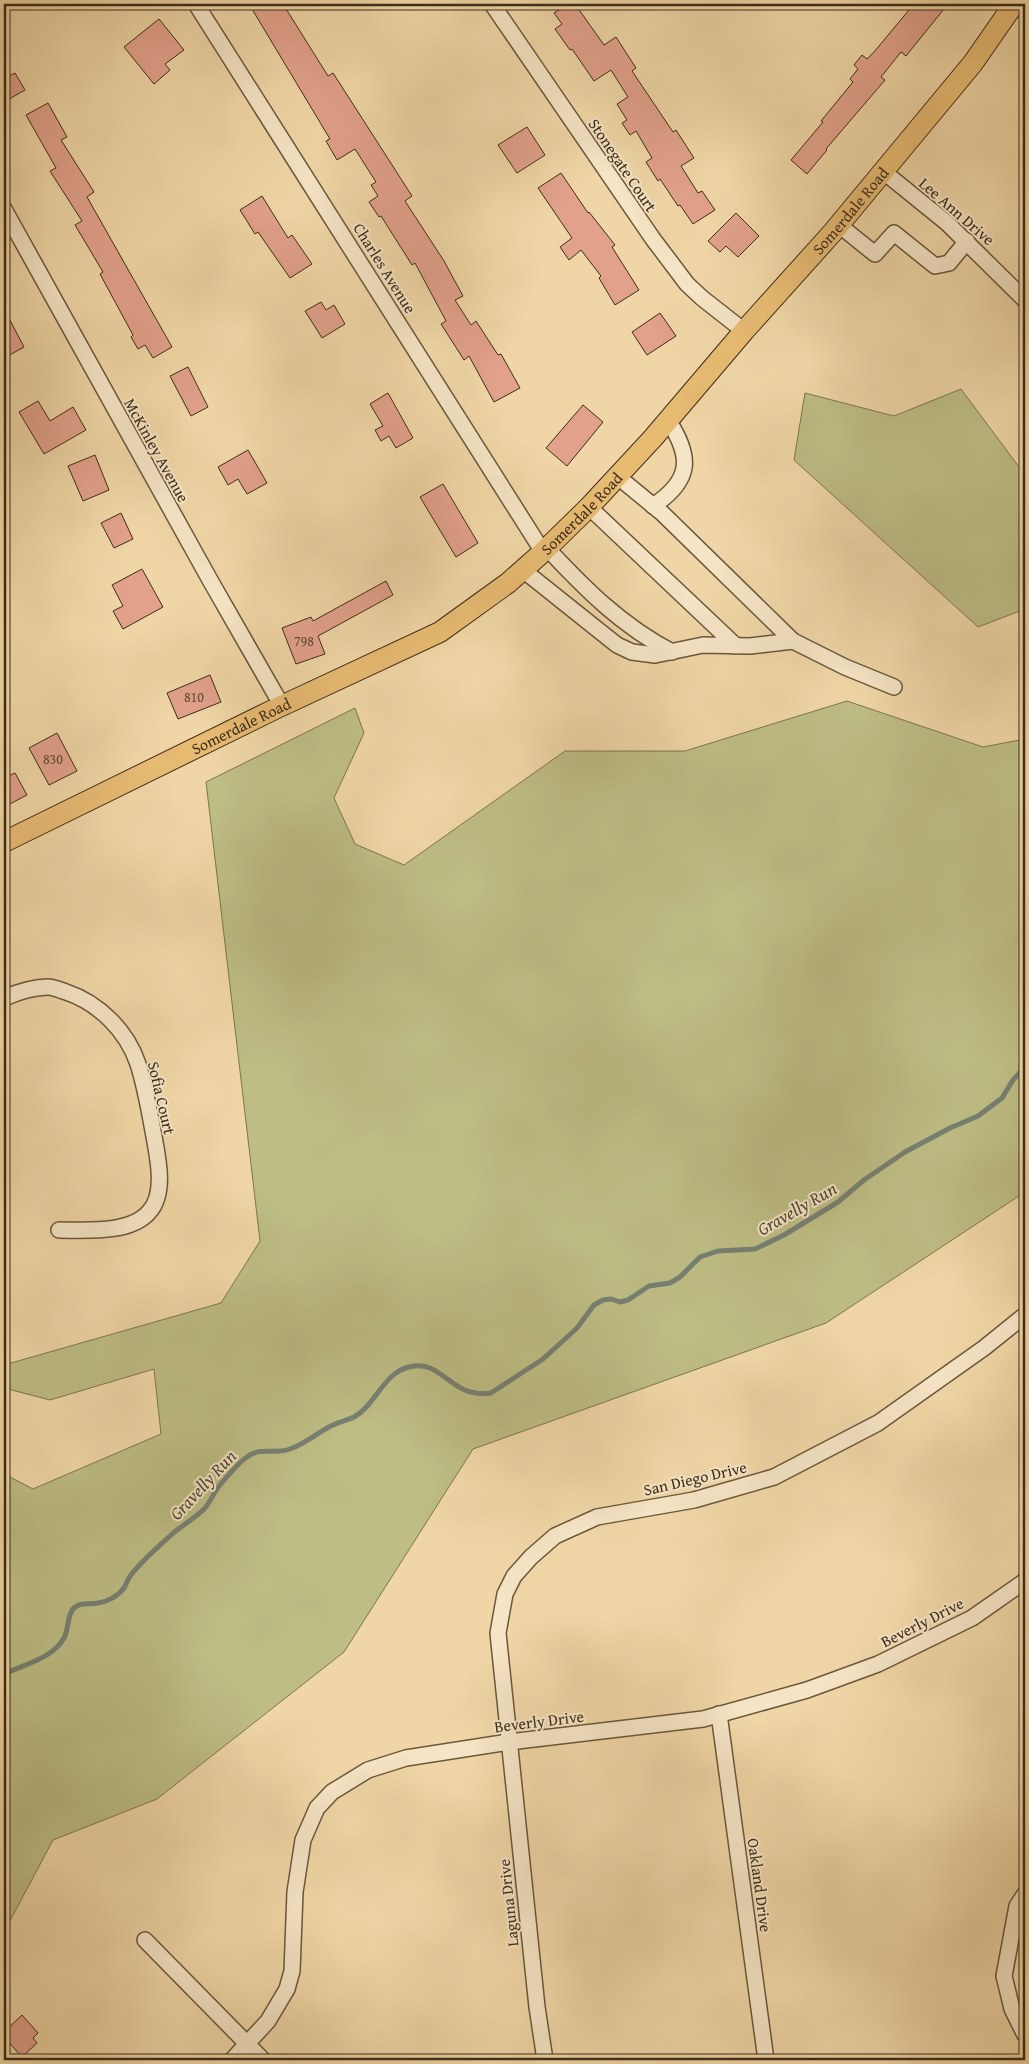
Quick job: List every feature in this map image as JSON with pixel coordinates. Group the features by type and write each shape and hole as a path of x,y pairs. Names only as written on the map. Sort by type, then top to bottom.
{"main road":[{"name":"Somerdale Road","path":"4,842 282,706 440,632 523,570 590,507 839,225 973,63 1014,4"}],"street":[{"name":"Charles Avenue","path":"196,4 545,550 624,623 672,652"},
{"name":"Stonegate Court","path":"492,4 659,247 692,289 744,331"},
{"name":"Lee Ann Drive","path":"884,172 948,223 1025,300"},
{"name":"McKinley Avenue","path":"4,210 282,706"},
{"path":"839,225 875,254 894,233 935,266 948,263 967,241"},
{"path":"653,506 677,483 686,465 683,446 668,420"},
{"path":"617,476 653,506 793,641 846,667 894,687"},
{"path":"590,507 736,646"},
{"path":"523,570 616,645 644,655 672,652 703,645 764,645 793,641"},
{"name":"Sofia Court","path":"4,998 21,991 49,987 77,995 102,1011 121,1032 138,1063 148,1104 159,1165 158,1195 149,1212 129,1225 106,1230 59,1230"},
{"name":"San Diego Drive","path":"509,1742 498,1633 505,1594 514,1576 531,1557 555,1536 597,1517 694,1500 774,1477 878,1423 984,1348 1025,1315"},
{"name":"Beverly Drive","path":"232,2060 268,2020 287,1989 292,1971 295,1892 303,1840 317,1808 332,1792 368,1770 406,1758 509,1742 702,1719 807,1690 878,1664 972,1618 1025,1581"},
{"name":"Oakland Drive","path":"719,1714 766,2060"},
{"name":"Laguna Drive","path":"509,1742 536,1998 545,2060"},
{"path":"1025,1894 1017,1906 1004,1976 1012,2009 1025,2035"},
{"path":"146,1940 263,2060"}],"green space":[{"path":"961,389 1025,475 1025,609 978,627 794,460 805,393 894,416"},
{"path":"847,701 983,747 1025,739 1025,1192 826,1323 473,1449 344,1652 157,1799 53,1840 4,1932 4,1474 33,1489 161,1434 154,1369 50,1400 4,1388 4,1365 221,1303 260,1241 206,782 355,708 364,733 334,798 355,844 404,865 565,751 685,751"}],"building":[{"path":"249,4 283,4 328,76 333,73 412,196 405,201 444,261 463,296 455,300 471,325 476,321 498,355 501,354 520,388 494,402 469,356 464,360 441,324 446,321 415,263 412,265 381,216 379,217 369,202 378,196 371,185 376,182 355,149 337,160 326,141 330,139"},
{"path":"567,4 575,4 604,45 616,37 636,68 632,71 673,132 676,130 694,158 681,166 698,193 702,191 715,210 693,224 660,179 658,181 646,162 652,158 636,131 630,135 622,123 627,120 617,104 628,97 611,70 594,81 572,49 570,50 555,29 562,24 554,13"},
{"path":"914,4 948,4 906,56 901,52 881,77 885,80 807,174 791,160 853,82 850,79 858,69 854,65 862,55 867,59 874,52"},
{"path":"159,19 184,50 165,64 170,70 154,84 124,47"},
{"path":"15,73 25,90 4,102 4,79"},
{"path":"48,103 67,137 61,140 94,192 87,197 172,347 153,358 145,345 138,349 131,337 133,335 100,274 103,272 75,225 82,221 50,171 56,168 26,115"},
{"path":"527,127 545,155 517,173 498,145"},
{"path":"561,173 588,213 615,245 612,247 639,290 615,305 599,278 601,276 581,250 569,260 560,247 572,238 538,188"},
{"path":"262,196 288,238 292,235 312,264 290,278 258,232 255,234 240,210"},
{"path":"736,213 759,236 738,257 726,246 720,252 708,241"},
{"path":"321,302 326,310 334,305 345,324 322,338 305,311"},
{"path":"4,309 24,347 4,358"},
{"path":"660,313 676,336 647,355 632,332"},
{"path":"188,367 208,407 191,416 170,376"},
{"path":"388,393 413,438 396,448 389,436 381,441 375,430 383,426 370,404"},
{"path":"38,401 50,421 73,407 86,430 44,454 19,412"},
{"path":"583,405 603,422 567,466 546,448"},
{"path":"248,450 267,483 247,494 238,479 228,485 218,467"},
{"path":"95,455 109,490 83,501 68,466"},
{"path":"443,484 478,543 456,557 420,497"},
{"path":"121,513 133,539 114,548 101,523"},
{"path":"142,569 163,607 123,629 113,611 123,606 112,585"},
{"path":"386,581 393,595 318,636 325,654 296,664 282,628 311,617 313,621"},
{"path":"210,675 221,702 178,719 167,693"},
{"path":"57,733 77,771 49,785 29,748"},
{"path":"15,773 27,795 4,807 4,778"},
{"path":"22,2015 38,2033 33,2038 37,2043 22,2057 4,2037 4,2032"}],"waterway":[{"name":"Gravelly Run","path":"4,1674 53,1651 66,1634 73,1609 82,1604 95,1604 105,1601 119,1594 128,1579 143,1562 171,1535 204,1509 226,1477 252,1454 263,1451 284,1451 290,1449 332,1425 354,1417 362,1412 386,1382 400,1370 409,1367 421,1366 430,1368 465,1390 477,1393 491,1393 543,1359 577,1328 594,1305 603,1300 611,1299 620,1302 628,1300 649,1286 670,1283 680,1277 700,1257 718,1251 755,1249 784,1235 838,1202 864,1180 905,1152 950,1128 978,1116 1002,1098 1013,1080 1025,1067"}]}
